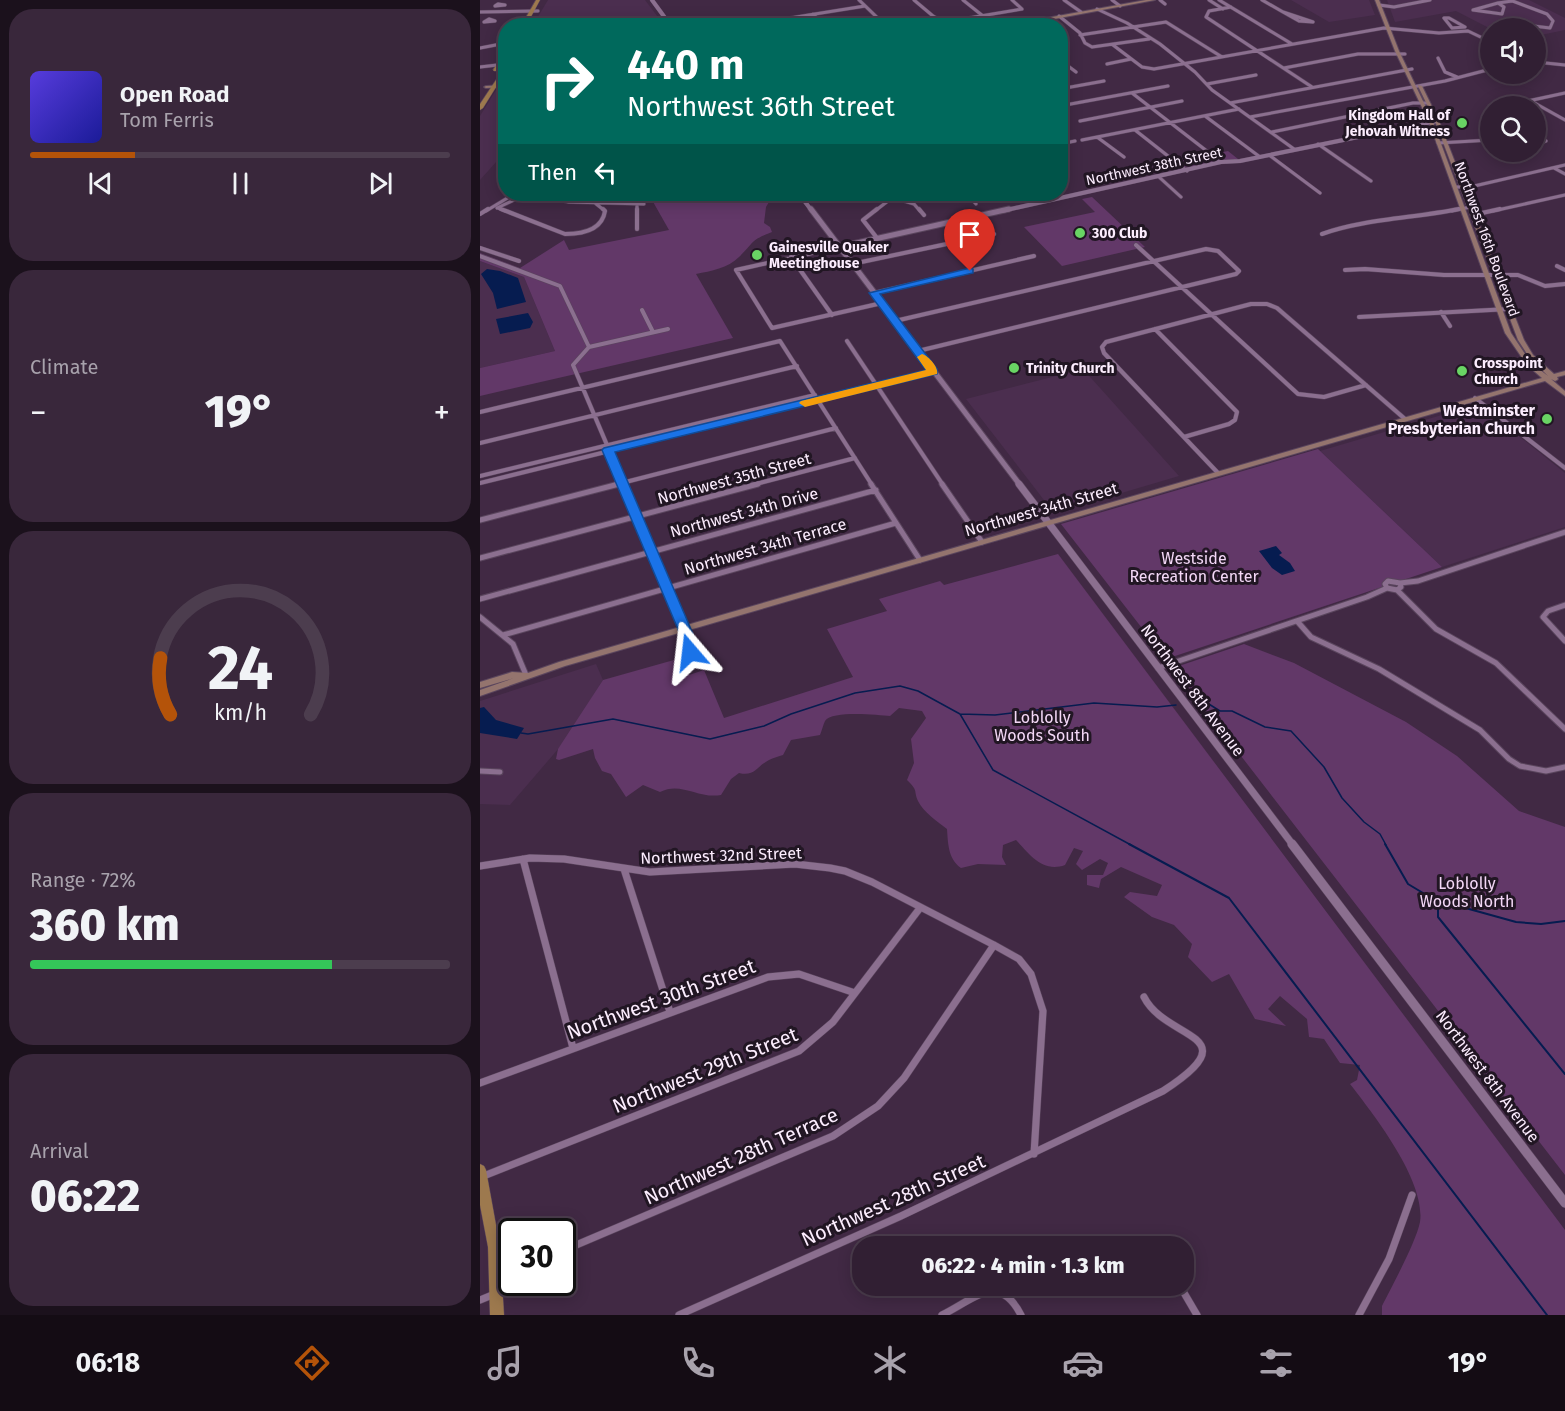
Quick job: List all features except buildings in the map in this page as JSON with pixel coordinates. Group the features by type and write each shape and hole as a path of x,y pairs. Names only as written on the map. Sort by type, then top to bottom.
{"main road":[{"path":"532,18 538,0"},
{"path":"529,18 544,0"},
{"path":"1048,18 1153,0"},
{"name":"Northwest 16th Boulevard","path":"1382,3 1398,54 1409,69"},
{"name":"Northwest 16th Boulevard","path":"1391,28 1405,54 1409,69 1462,187 1466,207 1473,215 1499,309 1516,347 1548,378"},
{"path":"480,97 498,73"},
{"path":"480,108 486,88"},
{"name":"Northwest 16th Boulevard","path":"1442,143 1455,187 1466,207 1491,274 1525,348 1548,378"},
{"name":"Northwest 34th Street","path":"480,685 512,675 526,675 1565,373"},
{"path":"1548,378 1565,387"},
{"path":"1548,378 1565,394"},
{"name":"Northwest 34th Street","path":"480,693 515,683 526,675"},
{"path":"481,1174 494,1247 497,1315"}],"street":[{"path":"652,0 665,18"},
{"path":"859,0 878,18"},
{"path":"914,0 937,18"},
{"path":"963,0 983,16"},
{"path":"970,18 1021,9 1012,0"},
{"path":"1064,0 1081,12"},
{"path":"1112,0 1120,6"},
{"path":"1160,0 1165,4"},
{"path":"1209,0 1223,9"},
{"path":"1219,0 1292,44"},
{"path":"1262,0 1283,12 1299,21 1313,22 1283,12"},
{"path":"1382,3 1403,5 1430,0"},
{"path":"1498,3 1504,7 1502,14 1473,10 1498,3 1511,0 1547,14 1553,21 1550,28 1546,28"},
{"path":"502,6 504,12"},
{"path":"792,18 865,6"},
{"path":"1231,8 1209,11 1206,17 1312,87"},
{"path":"1097,9 1111,19 1131,26 1184,64 1230,103 1294,149"},
{"path":"480,12 535,10"},
{"path":"491,19 504,12"},
{"path":"813,14 817,18"},
{"path":"1113,45 1142,67 1157,69 1391,28 1443,34 1461,30 1466,27 1449,18 1444,18 1452,28 1461,30 1473,32 1480,36"},
{"path":"1080,35 1166,22 1222,57"},
{"path":"1068,24 1085,43 1098,48 1149,39"},
{"path":"480,48 498,45"},
{"path":"1284,68 1358,54 1405,54"},
{"path":"1438,58 1445,72 1459,77"},
{"path":"1107,64 1131,59"},
{"path":"1546,63 1565,65"},
{"path":"480,67 498,66"},
{"path":"1068,66 1076,72"},
{"path":"1230,103 1409,69"},
{"path":"1250,117 1480,72"},
{"path":"1207,84 1256,75"},
{"path":"1068,88 1104,81"},
{"path":"1068,105 1168,86"},
{"path":"1132,93 1221,162"},
{"path":"1546,97 1565,93"},
{"path":"1080,121 1182,101"},
{"path":"1272,132 1425,103"},
{"path":"1082,140 1239,109"},
{"path":"1546,109 1565,120"},
{"path":"1205,116 1260,157"},
{"name":"Northwest 38th Street","path":"1068,197 1221,162 1260,157 1434,122"},
{"path":"1136,130 1187,171"},
{"path":"1097,137 1124,158"},
{"path":"1068,142 1075,141"},
{"path":"1442,143 1480,141"},
{"path":"1318,144 1371,181"},
{"path":"1269,155 1320,193"},
{"path":"1455,187 1470,187 1565,165"},
{"path":"1554,168 1565,174"},
{"path":"1159,177 1181,197"},
{"path":"1473,215 1565,195"},
{"path":"480,214 502,201"},
{"path":"498,208 512,201"},
{"path":"558,201 644,204"},
{"name":"Northwest 8th Avenue","path":"805,201 1565,1203"},
{"path":"878,238 863,220 886,201"},
{"path":"904,201 914,204 924,215"},
{"path":"973,201 976,204"},
{"name":"Northwest 38th Street","path":"832,315 772,328 736,270 1048,201"},
{"path":"492,207 565,234 575,234 591,230 604,218 605,211 595,203"},
{"path":"637,203 637,229"},
{"path":"1322,234 1341,227 1421,217 1466,207"},
{"path":"852,264 994,234"},
{"path":"1136,245 1296,392 1308,397 1322,398 1366,385"},
{"path":"480,248 519,261"},
{"path":"895,321 1206,249 1215,250 1238,269 1239,273 918,351"},
{"path":"480,256 560,286 589,347"},
{"path":"874,293 1034,256"},
{"path":"791,257 832,315 882,303"},
{"path":"1557,266 1565,270"},
{"path":"1345,270 1365,269 1444,275 1491,274 1521,276 1545,286 1565,284"},
{"path":"1218,473 1104,353 1104,344 1111,339 1251,304 1267,304 1277,308 1405,419"},
{"path":"1359,317 1509,309"},
{"path":"642,310 653,332"},
{"path":"1441,312 1450,326"},
{"path":"1155,328 1235,409 1237,415 1229,424 1184,437"},
{"path":"668,329 589,347 573,365 684,628 690,652"},
{"path":"480,412 780,341 920,560"},
{"path":"847,341 893,413 982,542"},
{"path":"480,443 797,366"},
{"path":"480,476 933,371"},
{"path":"1475,398 1565,468"},
{"path":"480,520 836,429"},
{"path":"480,483 607,448"},
{"name":"Northwest 35th Street","path":"480,558 855,458"},
{"path":"493,473 495,479"},
{"name":"Northwest 34th Drive","path":"480,599 876,490"},
{"name":"Northwest 34th Terrace","path":"503,635 896,523"},
{"path":"1158,668 1367,597 1387,588 1399,587 1565,532"},
{"path":"1387,588 1385,583 1388,580 1399,587 1436,629 1496,663 1565,729"},
{"path":"1565,605 1544,614 1544,621 1565,641"},
{"path":"480,617 503,635 516,649 526,675"},
{"path":"1297,621 1311,637 1379,669 1480,730 1509,759 1520,766 1546,771 1565,767"},
{"path":"480,771 500,772"},
{"path":"523,859 573,1048"},
{"name":"Northwest 32nd Street","path":"480,866 523,859 564,859 650,872 795,864 830,868 845,871 872,882 994,945 1019,959 1031,974 1043,1011 1034,1154"},
{"path":"624,869 670,1012"},
{"name":"Northwest 29th Street","path":"481,1174 796,1053 823,1035 920,908"},
{"name":"Northwest 28th Terrace","path":"576,1245 833,1136 854,1124 878,1106 904,1078 994,945"},
{"name":"Northwest 30th Street","path":"480,1083 670,1012 780,975 799,974 855,993"},
{"name":"Northwest 28th Street","path":"679,1315 1034,1154 1163,1091 1200,1063 1204,1055 1203,1047 1151,1009 1144,997"},
{"path":"1359,1315 1374,1282 1389,1259 1412,1195"},
{"path":"942,1315 990,1291 1002,1291 1014,1301 1021,1315"},
{"path":"480,1300 497,1293"},
{"path":"1186,1296 1197,1315"}],"shaded area":[{"path":"548,0 645,0 659,18 537,18"},
{"path":"1291,0 1369,0 1375,15 1329,22"},
{"path":"1387,0 1529,0 1565,18 1565,30 1546,34 1546,18 1480,18 1480,23 1456,11 1395,22"},
{"path":"498,90 498,160 480,180 480,116"},
{"path":"480,261 524,277 555,351 480,368"},
{"path":"1083,369 1179,476 1054,513 966,399"},
{"path":"1479,404 1565,473 1565,527 1442,567 1320,451"},
{"path":"596,664 603,680 565,741 510,805 480,804 480,701"}],"green space":[{"path":"1228,151 1238,159 1186,169 1173,159 1206,152 1214,154"},
{"name":"300 Club","path":"1092,197 1145,247 1062,266 1024,227 1095,212 1082,199"},
{"path":"653,201 769,202 764,223 770,227 772,232 756,240 730,264 696,274 733,338 480,396 480,368 555,351 524,277 480,261 480,253 520,268 564,240 569,250 669,230"},
{"name":"Westside Recreation Center","path":"1318,449 1442,567 1166,659 1061,524"},
{"name":"Loblolly Woods South","path":"1058,554 1565,1230 1565,1315 1382,1315 1382,1306 1418,1231 1420,1206 1407,1168 1384,1130 1350,1084 1357,1080 1360,1065 1340,1063 1324,1039 1309,1037 1307,1019 1280,996 1268,1009 1286,1026 1255,1019 1229,974 1212,982 1188,957 1192,944 1174,925 1152,917 1124,897 1130,892 1157,896 1162,885 1121,867 1101,879 1099,888 1087,885 1087,875 1103,875 1108,863 1100,859 1082,870 1076,864 1083,851 1074,848 1065,865 1050,867 1038,861 1016,840 1003,845 1002,857 1006,865 978,864 961,868 951,855 947,829 923,809 907,780 914,763 911,739 926,718 922,711 899,708 890,716 836,715 825,721 820,735 791,740 783,755 769,760 749,774 739,773 731,779 721,795 705,795 675,788 660,792 643,785 626,797 611,774 602,771 593,749 556,759 558,749 603,680 681,658 689,675 704,670 724,718 853,677 827,629 887,611 879,599 940,581 944,585"},
{"name":"Loblolly Woods North","path":"1244,644 1294,663 1406,722 1457,756 1519,811 1565,827 1565,1175 1173,668"}],"water":[{"path":"487,269 518,278 526,302 497,309 493,293 481,274"},
{"path":"528,313 533,322 530,328 500,334 496,319"},
{"path":"1276,546 1282,553 1279,555 1290,563 1295,571 1282,575 1272,568 1259,551"},
{"path":"484,707 496,720 524,728 517,739 480,733 480,708"}],"waterway":[{"path":"521,733 528,734 613,719 710,739 764,726 791,714 855,693 900,686 918,691 960,714"},
{"path":"1197,702 1204,701 1220,711 1232,711 1265,727 1291,731 1324,767 1342,798 1364,822 1380,834 1386,845"},
{"path":"960,714 995,715 1094,703 1157,707 1176,705"},
{"path":"960,714 993,770 1131,845"},
{"path":"1129,844 1229,898 1547,1315"},
{"path":"1385,844 1408,884 1433,899 1516,922 1541,924 1565,921"},
{"path":"1438,901 1438,917 1565,1074"}],"slow traffic":[{"path":"805,403 933,371 922,357"}],"place":[{"name":"Kingdom Hall of Jehovah Witness","path":"1462,123"},
{"name":"300 Club","path":"1080,233"},
{"name":"Gainesville Quaker Meetinghouse","path":"757,255"},
{"name":"Trinity Church","path":"1014,368"},
{"name":"Crosspoint Church","path":"1462,371"},
{"name":"Westminster Presbyterian Church","path":"1547,419"}],"route":[{"path":"690,652 686,634 608,450 933,371 874,293 970,271"}]}
